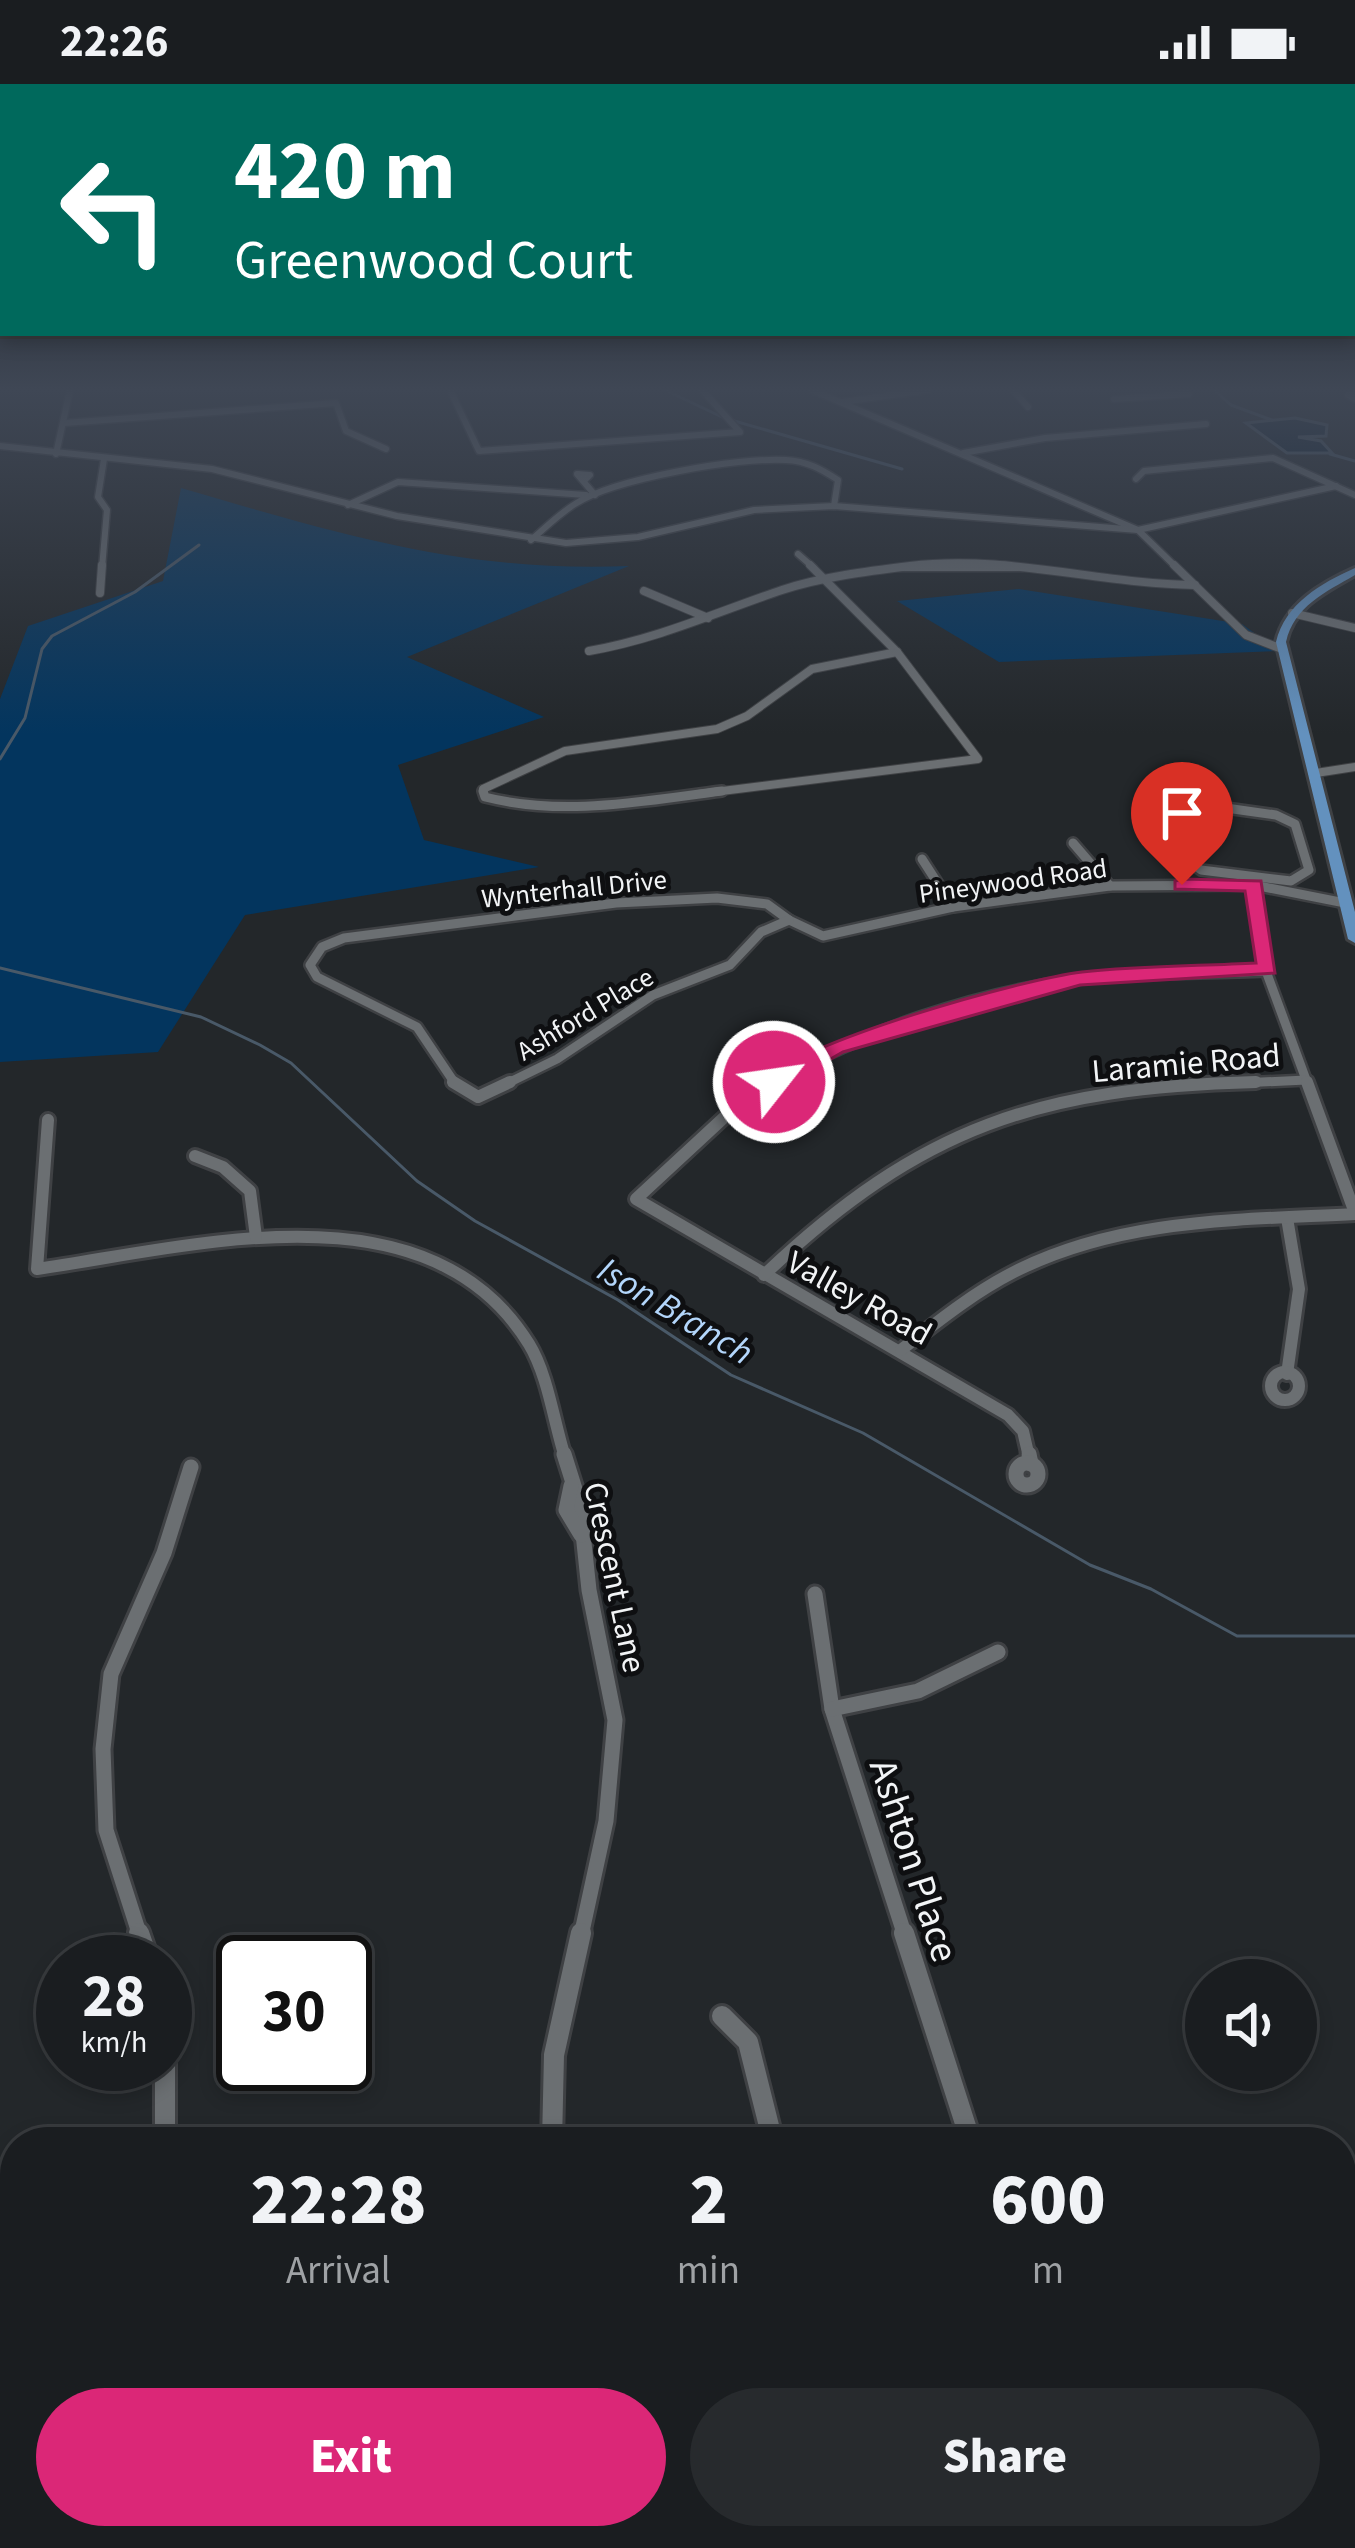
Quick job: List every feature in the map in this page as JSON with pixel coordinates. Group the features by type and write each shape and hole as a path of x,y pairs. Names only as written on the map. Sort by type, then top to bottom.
{"main road":[{"path":"1355,571 1282,626 1282,649 1355,939"}],"street":[{"path":"100,593 104,505"},
{"path":"344,505 531,540 609,541 754,510 835,506 1138,530 1251,505"},
{"path":"531,540 573,505"},
{"path":"1081,505 1138,530 1246,634 1282,649"},
{"path":"798,554 830,579 898,652 978,759 577,809 520,806 482,793 566,751 702,734 733,724 812,669 850,657 898,652"},
{"path":"589,652 639,644 772,592 914,566 1016,566 1128,584 1196,585"},
{"path":"644,591 708,618"},
{"path":"1292,614 1355,628"},
{"path":"1316,773 1355,767"},
{"path":"1304,830 1309,870 1291,881 1246,872 1192,870 1177,862 1154,834 1155,827 1171,818 1226,808 1295,821 1304,830 1330,834"},
{"path":"1073,842 1110,886"},
{"path":"922,860 953,907"},
{"path":"901,1350 963,1298 1030,1260 1091,1238 1208,1220 1355,1214 1265,971 1254,885"},
{"name":"Pineywood Road","path":"698,898 752,900 806,932 830,937 953,907 1110,886 1254,885 1345,903"},
{"name":"Wynterhall Drive","path":"454,923 698,898"},
{"name":"Ashford Place","path":"454,923 335,940 315,953 310,965 325,983 414,1024 459,1089 472,1097 557,1059 653,995 723,969 760,932 790,919"},
{"name":"Valley Road","path":"1031,1464 1023,1431 1008,1415 636,1199 744,1099 835,1047 969,1004 1080,979 1265,971"},
{"name":"Laramie Road","path":"764,1275 818,1217 876,1175 943,1139 1018,1111 1127,1088 1306,1080"},
{"name":"Crescent Lane","path":"48,1120 37,1269 290,1233 372,1240 412,1253 478,1288 530,1345 580,1505 581,1536 610,1683 614,1752 606,1821 554,2055 552,2127"},
{"path":"195,1156 223,1167 250,1191 256,1237"},
{"path":"1287,1218 1299,1289 1287,1374"},
{"path":"140,1935 106,1831 103,1748 111,1674 164,1553 190,1466"},
{"name":"Ashton Place","path":"815,1594 832,1709 966,2127"},
{"path":"832,1709 896,1701 954,1682 998,1652"},
{"path":"722,2016 748,2042 769,2127"},
{"path":"165,2091 165,2127"}],"shaded area":[{"path":"178,505 240,505 456,556 569,567 629,566 407,657 544,717 398,765 424,840 539,867 245,915 158,1052 0,1062 0,699 28,626 163,581"},
{"path":"1019,589 1242,624 1279,651 999,662 897,601"}],"waterway":[{"path":"0,759 25,718 42,649 52,636 135,592 199,545"},
{"name":"Ison Branch","path":"0,968 201,1017 260,1045 291,1063 417,1181 475,1221 618,1300 731,1375 863,1433 1090,1565 1151,1589 1237,1636 1355,1636"}],"route":[{"path":"774,1082 835,1047 969,1004 1043,987 1080,979 1268,969 1254,885 1182,885"}]}
